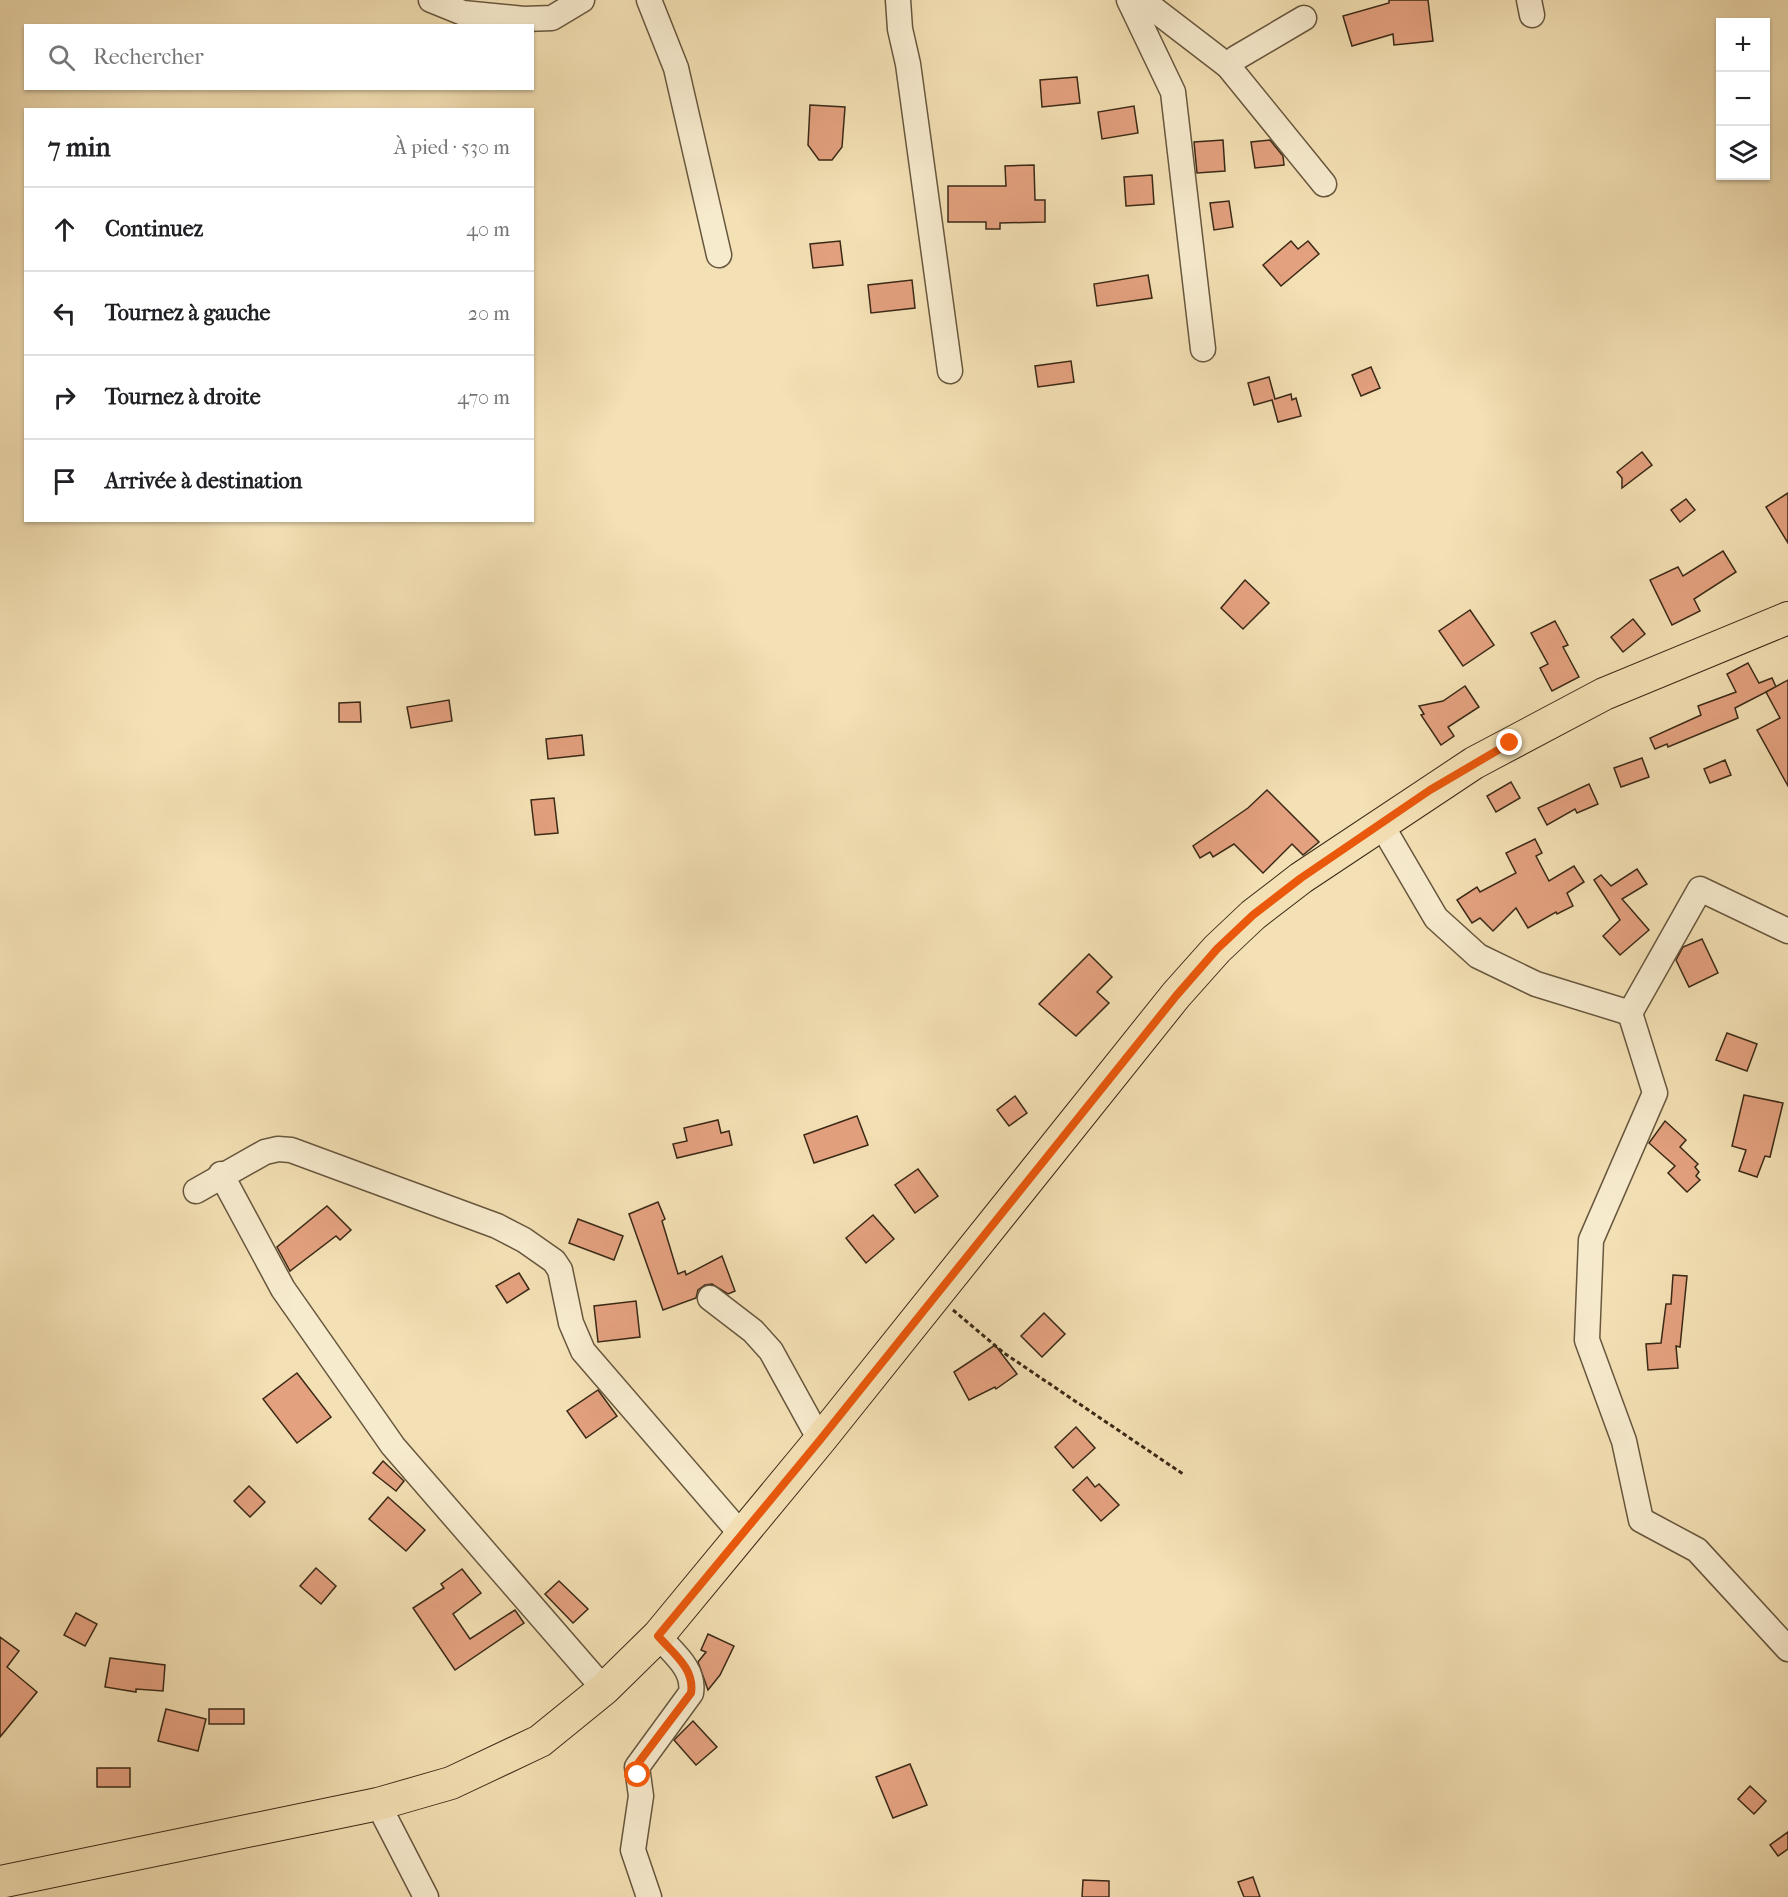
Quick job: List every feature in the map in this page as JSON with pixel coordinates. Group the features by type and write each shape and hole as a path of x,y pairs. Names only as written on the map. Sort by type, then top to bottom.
{"main road":[{"path":"0,1882 378,1804 450,1783 499,1763 540,1741 604,1689 658,1636 820,1440 1176,996 1217,949 1253,915 1301,878 1474,763 1604,694 1788,618"}],"street":[{"path":"431,0 463,13 524,19 552,18 582,0"},
{"path":"649,0 676,68 719,255"},
{"path":"898,0 900,29 908,64 950,371"},
{"path":"1129,0 1173,92 1203,349"},
{"path":"1142,0 1228,66 1324,184"},
{"path":"1228,66 1236,58 1304,18"},
{"path":"1381,824 1436,918 1478,956 1536,984 1630,1013"},
{"path":"1788,931 1700,889 1630,1013 1655,1094 1592,1240 1587,1340 1611,1400 1624,1441 1641,1520 1698,1550 1788,1649"},
{"path":"196,1191 221,1174 265,1152 278,1149 291,1150 497,1226 524,1240 554,1261 560,1270 571,1323 583,1351 741,1534"},
{"path":"221,1174 283,1289 393,1446 604,1689"},
{"path":"710,1298 753,1331 771,1350 820,1440"},
{"path":"649,1897 633,1850 641,1796 638,1767 691,1693 692,1683 689,1672 658,1636"},
{"path":"378,1804 426,1897"}],"path":[{"path":"936,1295 1004,1353 1183,1474"}],"building":[{"path":"1389,0 1428,0 1433,41 1394,45 1393,34 1352,46 1343,16 1389,3"},
{"path":"1077,77 1080,103 1042,107 1040,80"},
{"path":"810,105 845,107 842,147 832,160 819,160 808,145"},
{"path":"1134,106 1138,133 1102,139 1098,112"},
{"path":"1223,140 1225,171 1197,173 1194,142"},
{"path":"1270,140 1283,156 1284,165 1255,168 1251,142"},
{"path":"1034,165 1035,200 1045,200 1045,222 1000,223 1000,229 986,229 986,222 948,222 948,186 1006,186 1005,166"},
{"path":"1152,175 1154,204 1126,206 1124,177"},
{"path":"1229,201 1233,227 1214,230 1210,203"},
{"path":"840,241 843,265 813,268 810,244"},
{"path":"1291,241 1298,249 1308,241 1319,254 1281,286 1263,265"},
{"path":"1148,275 1152,298 1097,306 1094,284"},
{"path":"912,280 915,308 871,313 868,285"},
{"path":"1071,361 1074,382 1038,387 1035,366"},
{"path":"1371,367 1380,388 1361,396 1352,375"},
{"path":"1269,377 1275,399 1291,394 1292,400 1296,398 1301,416 1278,422 1272,400 1254,405 1248,383"},
{"path":"1642,452 1652,465 1622,488 1622,478 1617,472"},
{"path":"1788,493 1788,543 1766,507"},
{"path":"1686,499 1695,510 1680,522 1671,510"},
{"path":"1723,551 1736,572 1694,599 1700,611 1672,625 1650,580 1678,567 1683,576"},
{"path":"1245,580 1269,603 1243,629 1221,608"},
{"path":"1470,610 1494,645 1463,666 1439,631"},
{"path":"1633,619 1645,634 1623,652 1611,637"},
{"path":"1555,621 1568,645 1563,647 1579,677 1552,691 1540,668 1548,664 1531,633"},
{"path":"1748,663 1759,683 1772,678 1776,687 1735,708 1738,718 1668,747 1667,744 1655,749 1650,738 1701,715 1698,706 1736,692 1727,674"},
{"path":"1788,680 1788,786 1757,730 1780,718 1766,692"},
{"path":"1465,686 1479,707 1448,727 1454,736 1441,745 1421,715 1424,714 1419,706 1443,701"},
{"path":"449,700 452,721 411,728 407,707"},
{"path":"360,702 361,722 339,722 339,703"},
{"path":"582,735 584,755 548,759 546,739"},
{"path":"1642,758 1649,777 1621,787 1614,768"},
{"path":"1725,760 1731,775 1710,783 1704,769"},
{"path":"1511,782 1520,798 1496,812 1487,796"},
{"path":"1589,784 1598,804 1577,813 1575,809 1547,825 1538,808"},
{"path":"1267,790 1319,842 1303,855 1292,844 1263,873 1234,844 1213,857 1210,852 1200,858 1193,846 1248,808"},
{"path":"554,798 558,833 535,835 531,800"},
{"path":"1535,839 1542,853 1536,856 1549,881 1574,866 1584,882 1567,893 1573,906 1557,914 1556,912 1528,928 1516,908 1493,931 1480,918 1472,923 1457,900 1477,887 1480,892 1516,873 1506,853"},
{"path":"1637,869 1647,884 1622,899 1649,930 1620,955 1603,936 1620,920 1594,880 1601,875 1611,886"},
{"path":"1702,939 1718,973 1689,987 1676,960 1683,947"},
{"path":"1089,954 1112,977 1097,992 1109,1003 1076,1036 1039,1004"},
{"path":"1727,1033 1757,1044 1747,1071 1716,1060"},
{"path":"1744,1095 1783,1103 1770,1157 1765,1156 1757,1177 1739,1171 1746,1150 1732,1146"},
{"path":"1015,1096 1027,1113 1009,1126 997,1110"},
{"path":"857,1116 868,1145 814,1163 804,1135"},
{"path":"718,1120 721,1133 729,1131 732,1145 677,1158 673,1144 687,1141 684,1128"},
{"path":"1665,1121 1686,1140 1680,1147 1698,1164 1695,1167 1699,1172 1696,1176 1700,1180 1687,1192 1668,1173 1675,1166 1649,1143"},
{"path":"918,1169 938,1196 915,1213 895,1185"},
{"path":"658,1202 665,1219 662,1221 678,1274 685,1271 686,1275 722,1256 735,1291 728,1294 712,1284 705,1285 698,1290 696,1298 663,1310 629,1214"},
{"path":"327,1206 351,1230 340,1240 336,1236 290,1271 277,1247"},
{"path":"873,1215 894,1239 866,1263 846,1238"},
{"path":"578,1219 623,1236 614,1260 569,1243"},
{"path":"519,1273 529,1289 507,1303 496,1286"},
{"path":"1673,1275 1687,1276 1680,1347 1676,1346 1678,1368 1648,1370 1646,1344 1661,1343 1666,1304 1671,1304"},
{"path":"636,1301 640,1337 598,1342 594,1306"},
{"path":"1044,1313 1065,1334 1042,1357 1021,1336"},
{"path":"995,1345 1017,1374 996,1389 995,1387 969,1400 954,1372"},
{"path":"297,1373 331,1417 297,1443 263,1399"},
{"path":"598,1390 617,1416 586,1438 567,1411"},
{"path":"1076,1427 1095,1448 1073,1468 1055,1447"},
{"path":"383,1461 404,1481 396,1491 373,1473"},
{"path":"1087,1477 1095,1487 1099,1484 1119,1505 1101,1521 1073,1490"},
{"path":"249,1486 265,1502 250,1517 234,1501"},
{"path":"388,1497 425,1530 406,1551 369,1519"},
{"path":"316,1568 336,1586 321,1604 300,1586"},
{"path":"462,1569 481,1593 453,1614 470,1639 515,1610 524,1623 455,1670 413,1608 444,1588 441,1584"},
{"path":"559,1581 588,1609 573,1623 545,1594"},
{"path":"76,1613 97,1624 85,1646 64,1635"},
{"path":"708,1634 734,1646 720,1675 708,1690 698,1662 706,1652 701,1650"},
{"path":"0,1637 19,1651 7,1667 37,1692 0,1737"},
{"path":"110,1658 165,1665 163,1691 136,1689 136,1692 105,1687"},
{"path":"166,1709 206,1719 198,1751 158,1741"},
{"path":"209,1709 244,1709 244,1724 209,1724"},
{"path":"693,1721 717,1747 696,1765 674,1740"},
{"path":"910,1764 927,1805 893,1818 876,1777"},
{"path":"97,1768 130,1768 130,1787 97,1787"},
{"path":"1750,1786 1766,1801 1754,1814 1738,1799"},
{"path":"1788,1832 1788,1849 1778,1856 1770,1845"},
{"path":"1253,1877 1260,1897 1244,1897 1238,1882"},
{"path":"1083,1880 1109,1881 1109,1897 1082,1897"}],"route":[{"path":"638,1775 639,1762 691,1693 692,1683 689,1672 658,1636 820,1440 1176,996 1217,949 1253,915 1301,878 1430,790 1510,743"}]}
